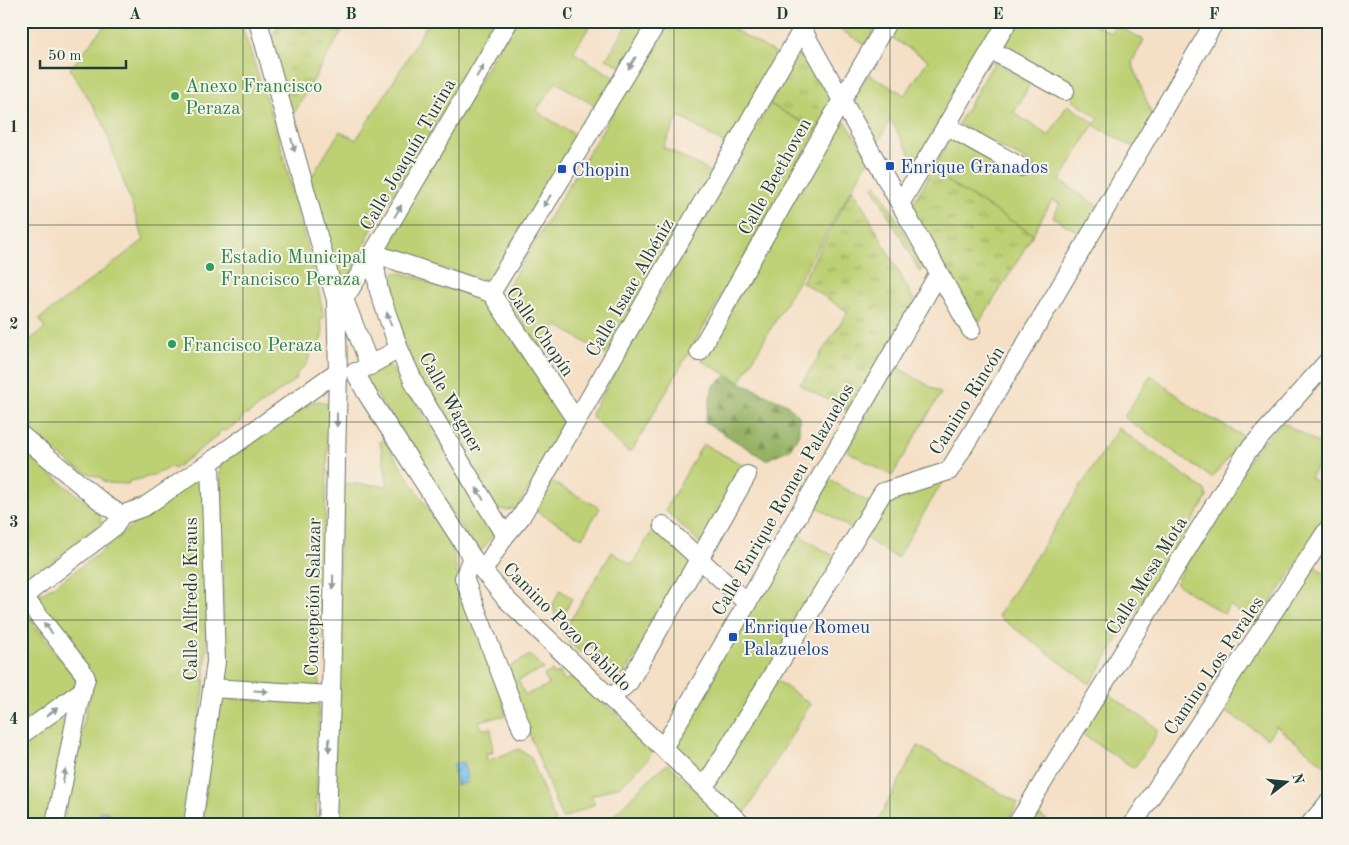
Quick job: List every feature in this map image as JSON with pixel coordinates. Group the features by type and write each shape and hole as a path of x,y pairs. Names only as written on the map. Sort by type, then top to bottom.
{"street":[{"name":"Calle Joaquín Turina","path":"340,300 373,253 509,21"},
{"path":"491,293 658,21"},
{"name":"Calle Beethoven","path":"699,352 888,21"},
{"path":"900,204 1008,21"},
{"name":"Camino Rincón","path":"703,787 883,492 949,471 1057,292 1215,21"},
{"path":"262,24 340,300"},
{"path":"802,24 842,100 971,330"},
{"name":"Calle Isaac Albéniz","path":"483,571 505,536 521,517 802,24"},
{"path":"992,50 1065,92"},
{"path":"946,126 1021,167"},
{"name":"Calle Chopín","path":"373,253 491,293 576,420"},
{"name":"Calle Wagner","path":"373,253 379,291 399,350 416,387 505,536"},
{"name":"Calle Enrique Romeu Palazuelos","path":"663,748 939,273"},
{"name":"Camino Pozo Cabildo","path":"340,300 354,370 367,394 472,557 506,599 741,824"},
{"name":"Concepción Salazar","path":"326,824 331,694 354,370 340,300"},
{"path":"55,824 79,702 86,678 22,597 115,526 121,515 144,507 210,462 354,370 399,350"},
{"name":"Calle Mesa Mota","path":"1018,824 1247,452 1328,361"},
{"path":"21,435 80,485 121,515"},
{"name":"Calle Alfredo Kraus","path":"193,824 216,662 210,462"},
{"path":"611,698 629,682 747,475"},
{"path":"663,525 747,603"},
{"name":"Camino Los Perales","path":"1133,824 1328,529"},
{"path":"472,557 464,578 522,729"},
{"path":"212,688 331,694"},
{"path":"21,735 83,690"},
{"path":"1310,824 1328,804"}],"green space":[{"name":"Estadio Municipal Francisco Peraza","path":"108,21 240,21 276,129 318,288 324,318 320,320 323,332 320,345 315,344 306,365 297,373 296,379 242,417 241,421 225,431 222,430 218,433 219,435 174,469 171,467 151,476 129,481 128,484 109,483 103,481 102,478 75,467 21,425 21,347 45,328 39,319 144,240 102,120 70,69"},
{"path":"281,21 348,21 290,120 271,38"},
{"path":"429,21 499,21 371,230 352,272 340,288 309,181 340,131 356,140"},
{"path":"514,21 593,21 573,52 617,79 598,108 556,82 536,111 582,139 491,278 485,280 473,277 393,253 387,249 385,243"},
{"path":"630,21 652,21 623,67 606,59"},
{"path":"668,21 738,21 733,29 779,55 728,146 679,116 663,147 713,173 606,355 557,325 541,349 505,297 507,288"},
{"path":"827,21 880,21 865,45"},
{"path":"897,21 999,21 917,165 890,120 878,143 855,103 856,95 868,74 905,95 928,60 889,36"},
{"path":"1018,21 1093,21 1092,23 1111,33 1116,25 1144,40 1132,62 1154,121 1137,149 1093,125 1060,181 1101,208 1084,236 1053,217 1060,204 1052,200 1033,234 932,172 950,138 1009,168 1008,172 1026,182 1034,165 958,124 995,61 1030,84 1014,113 1049,136 1068,105 1096,124 1099,118 1072,100 1075,92 1061,82 1002,51"},
{"path":"805,52 833,99 817,131 770,104 799,53"},
{"path":"770,104 817,131 633,449 628,452 592,417 592,412"},
{"path":"845,121 869,159 740,382 702,361 836,126"},
{"path":"932,172 1033,234 978,324 911,206"},
{"path":"876,183 923,267 920,272 873,187"},
{"path":"853,188 915,302 856,415 800,385 848,312 802,282"},
{"path":"395,273 402,273 477,297 489,307 559,405 563,417 562,433 515,508 503,510 496,508 418,380 385,288 389,279"},
{"path":"389,365 404,383 494,534 482,550 477,552 366,378 382,367"},
{"path":"895,366 941,393 892,476 847,451"},
{"path":"1151,375 1194,409 1245,437 1212,478 1124,417"},
{"path":"726,376 787,404 799,416 799,434 790,449 766,460 705,422 713,386"},
{"path":"319,401 328,404 329,414 319,688 224,683 220,679 224,650 220,464 307,403"},
{"path":"1282,422 1328,449 1310,478 1328,488 1328,516 1257,624 1229,605 1224,614 1175,583 1253,453"},
{"path":"1118,428 1205,490 1207,498 1090,684 998,616"},
{"path":"384,439 452,548 457,573 498,677 506,715 479,721 482,729 491,728 493,753 486,753 487,761 519,749 531,757 556,824 332,824 341,483 388,486 380,442"},
{"path":"703,444 745,466 702,545 665,510"},
{"path":"21,450 100,514 101,523 21,588"},
{"path":"949,471 897,558 814,505 829,479 875,506"},
{"path":"199,475 206,478 207,639 204,687 187,824 64,824 79,742 93,681 32,599 63,580 97,555 142,517"},
{"path":"552,482 600,508 582,538 536,511"},
{"path":"656,524 693,560 623,677 586,642 580,653 562,634 612,552 632,565"},
{"path":"794,532 838,559 704,778 674,748 674,739"},
{"path":"1312,564 1328,576 1328,768 1276,726 1268,738 1216,706"},
{"path":"560,590 572,598 565,613 555,615 553,604"},
{"path":"22,608 77,679 76,686 21,725"},
{"path":"530,655 544,669 518,680 525,695 549,685 544,675 552,671 554,675 560,672 564,681 575,676 653,749 649,758 621,786 591,795 595,804 562,819 505,670"},
{"path":"775,679 810,704 743,817 711,785"},
{"path":"1101,688 1158,729 1153,741 1134,768 1076,730"},
{"path":"220,698 319,704 316,824 202,824 216,702"},
{"path":"60,719 66,722 48,824 21,824 21,743 54,720"},
{"path":"918,746 1018,803 1006,824 876,824"},
{"path":"668,764 731,824 617,824 614,815 653,775"},
{"path":"1032,811 1054,824 1024,824"}],"water":[{"path":"464,762 467,783 456,785 453,764"},
{"path":"100,811 108,812 106,824 98,824"}],"place":[{"name":"Anexo Francisco Peraza","path":"175,96"},
{"name":"Enrique Granados","path":"890,166"},
{"name":"Chopin","path":"562,169"},
{"name":"Estadio Municipal Francisco Peraza","path":"210,267"},
{"name":"Francisco Peraza","path":"172,344"},
{"name":"Enrique Romeu Palazuelos","path":"733,637"}]}
